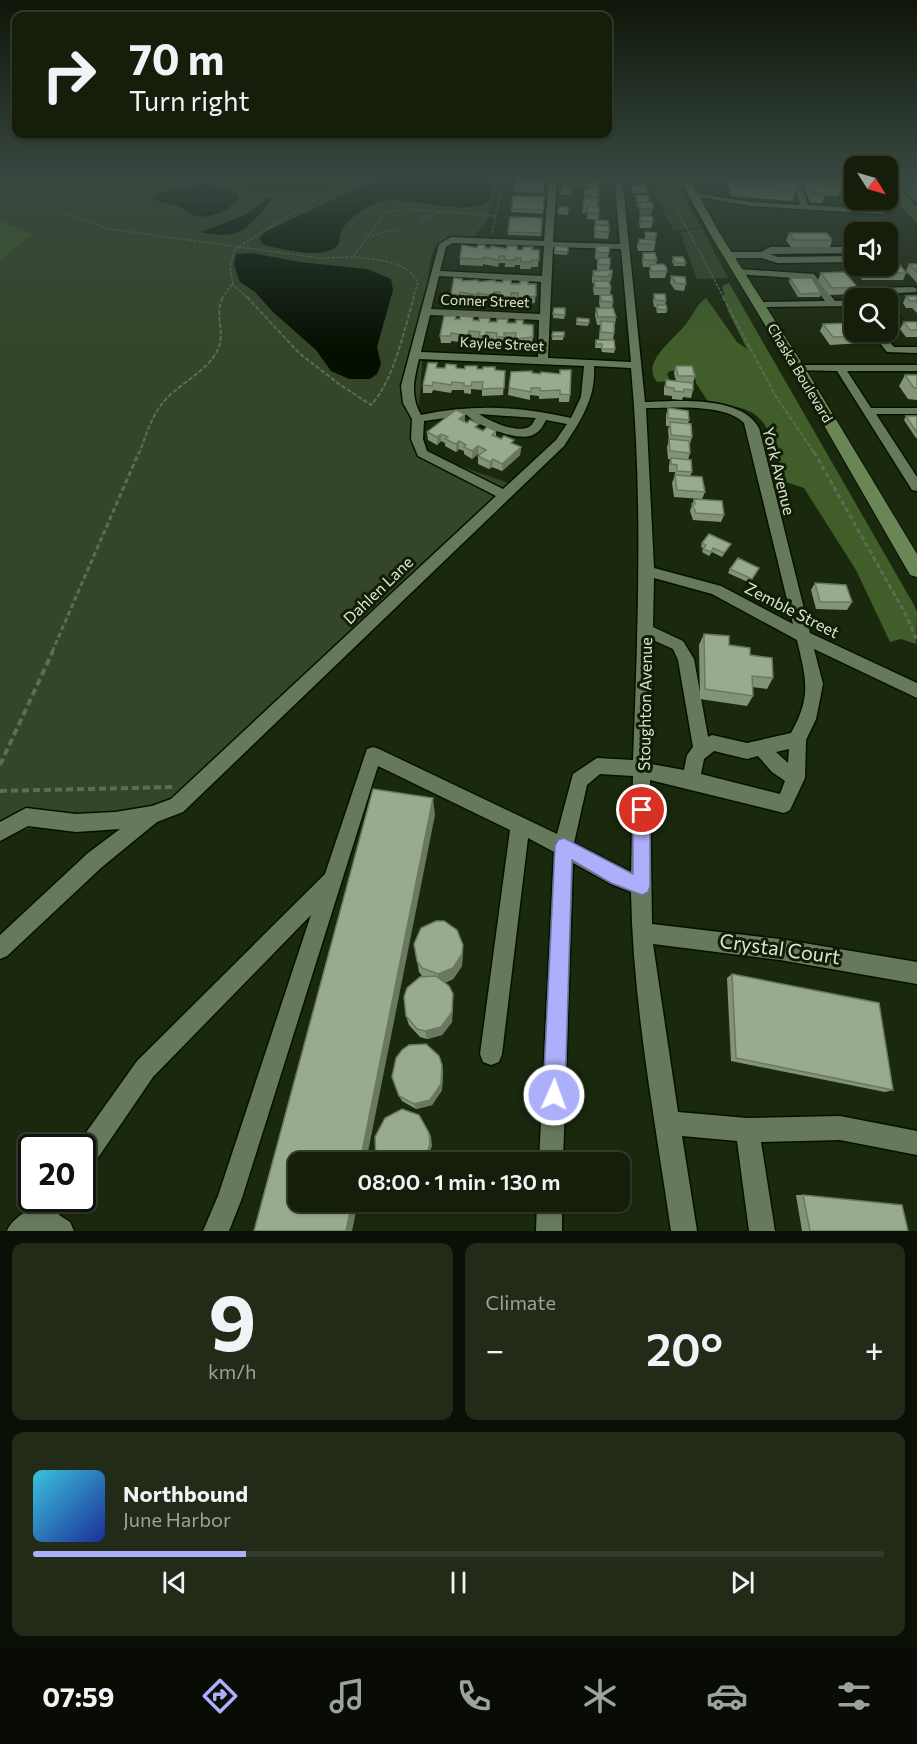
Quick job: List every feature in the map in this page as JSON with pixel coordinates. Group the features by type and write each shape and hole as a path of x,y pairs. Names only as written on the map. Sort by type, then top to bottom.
{"main road":[{"name":"Chaska Boulevard","path":"715,233 917,570"}],"street":[{"path":"543,362 545,279 550,233"},
{"name":"Stoughton Avenue","path":"624,233 645,481 647,571 644,770 640,830 642,933 647,983 684,1231"},
{"path":"504,495 422,453 417,439 418,419 409,403 407,386 442,246 451,240 625,247"},
{"path":"763,255 770,250 844,250"},
{"path":"728,255 763,255 777,260 844,259"},
{"path":"738,272 811,276 832,303"},
{"path":"435,273 545,279"},
{"path":"898,291 913,291"},
{"path":"759,304 844,303"},
{"name":"Conner Street","path":"425,312 543,317"},
{"path":"885,342 891,350 917,350"},
{"name":"Kaylee Street","path":"414,356 636,365"},
{"name":"Dahlen Lane","path":"153,815 177,806 198,787 560,443 586,400 590,387 589,364"},
{"path":"798,368 917,368"},
{"path":"840,368 913,476 917,487"},
{"name":"York Avenue","path":"640,405 706,407 735,412 746,417 753,428 804,638"},
{"path":"418,419 440,414 498,410 543,415 574,422"},
{"path":"868,411 917,411"},
{"path":"471,412 477,419 518,433 536,428 543,415"},
{"name":"Zemble Street","path":"647,571 716,590 804,638 917,691"},
{"path":"646,630 678,645 686,659 702,751"},
{"path":"551,1152 564,846 579,780 597,766 623,766 691,780 784,804 793,791 796,778 797,739 808,719 815,684 804,638"},
{"path":"691,780 696,755 712,743 747,751 797,739"},
{"path":"762,748 778,766 796,778"},
{"path":"216,1231 230,1198 373,755 564,846 618,877 642,886"},
{"path":"0,832 26,817 76,823 115,821 153,815"},
{"path":"0,949 95,860 153,815"},
{"path":"491,1054 520,825"},
{"path":"96,1139 145,1069 333,878"},
{"name":"Crystal Court","path":"642,933 714,939 851,960 917,973"},
{"path":"667,1124 747,1130 840,1128 917,1143"},
{"path":"747,1130 762,1231"},
{"path":"549,1231 550,1212"}],"path":[{"path":"135,233 319,258 352,257 398,266 411,272 417,277 418,283 389,375 376,402 371,405 342,388 289,343 250,297 232,284"},
{"path":"0,765 72,610 157,410 165,397 207,364 219,348 222,332 219,306 232,284 230,266 235,249 261,233"},
{"path":"352,257 358,253 367,233"},
{"path":"365,237 380,233"},
{"path":"689,233 775,395 806,438 905,613 917,639"},
{"path":"247,242 249,248"},
{"path":"0,791 198,787"}],"green space":[{"path":"0,233 34,234 0,260"},
{"path":"476,233 473,238 445,240 436,247 430,261 418,419 422,453 514,485 152,815 0,832 0,257 33,234"},
{"path":"681,233 705,233 728,278 697,279"},
{"path":"729,283 914,605 917,612 916,644 901,639 890,642 856,570 804,488 783,481 772,439 759,418 749,411 729,405 709,403 696,383 694,373 689,370 670,371 667,374 670,381 657,382 653,374 656,359 706,298 737,342 747,349 728,311 722,286"}],"shaded area":[{"path":"264,233 341,233 338,245 333,249 317,253 264,245 259,239"},
{"path":"251,253 300,262 367,269 391,279 393,290 377,347 381,364 377,374 370,379 349,379 331,371 316,350 273,312 255,292 240,282 234,265 236,254"}],"building":[{"path":"645,233 656,233 656,237 646,236"},
{"path":"789,233 827,233 832,240 794,240"},
{"path":"639,239 655,240 655,244 640,244"},
{"path":"462,245 477,248 478,245 485,245 485,248 491,248 491,246 507,249 507,246 517,246 517,250 523,250 523,247 533,247 532,250 539,250 539,260 521,262 521,258 505,260 505,256 499,256 499,260 484,257 483,259 460,258"},
{"path":"555,246 568,247 568,252 555,251"},
{"path":"596,246 610,246 609,253 596,252"},
{"path":"643,253 655,253 657,260 644,260"},
{"path":"673,257 683,257 686,263 675,263"},
{"path":"598,258 610,258 610,265 598,264"},
{"path":"909,264 917,264 917,272"},
{"path":"650,265 666,266 667,271 651,271"},
{"path":"898,265 900,265 906,273 898,273"},
{"path":"612,270 609,277 594,276 593,271"},
{"path":"844,272 844,276 848,276 857,287 832,288 821,273"},
{"path":"671,276 685,277 686,284 676,283"},
{"path":"454,278 462,279 462,281 478,280 478,282 511,280 511,284 528,281 528,284 536,284 536,296 518,298 518,293 511,293 511,297 500,296 500,292 494,292 494,296 460,292 459,295 451,294"},
{"path":"790,278 812,278 821,293 800,294"},
{"path":"594,281 609,281 611,288 595,288"},
{"path":"654,294 665,294 666,301 655,300"},
{"path":"600,295 612,295 613,302 601,301"},
{"path":"906,296 917,296 917,302 910,301"},
{"path":"657,305 666,305 667,310 658,309"},
{"path":"554,308 565,308 565,315 553,314"},
{"path":"596,308 613,308 616,317 598,317"},
{"path":"444,316 456,316 455,319 460,319 460,316 473,317 473,320 479,321 479,318 490,318 489,322 508,319 507,323 523,320 523,324 533,325 533,337 515,339 516,333 504,333 504,337 497,337 497,333 486,332 486,336 479,336 480,332 469,331 468,336 451,333 451,336 440,336"},
{"path":"577,318 589,319 589,323 577,322"},
{"path":"601,321 614,322 614,333 601,332"},
{"path":"904,322 917,322 917,330 910,330"},
{"path":"844,323 844,337 833,337 823,324"},
{"path":"553,332 564,332 564,336 552,336"},
{"path":"596,340 614,340 615,349 602,349 602,344 596,344"},
{"path":"428,363 437,363 436,368 445,368 446,364 465,369 465,366 477,366 477,369 495,367 495,370 505,371 504,388 482,389 483,382 472,382 471,386 452,382 451,385 433,382 432,386 423,385"},
{"path":"676,366 692,366 695,376 678,376"},
{"path":"560,370 571,370 570,395 560,394 560,390 540,391 540,388 531,388 531,392 509,388 511,372 532,371 532,373 541,374 541,372 560,374"},
{"path":"905,375 917,375 917,388 914,388"},
{"path":"666,380 693,383 693,390 674,391 674,388 666,387"},
{"path":"668,408 688,411 689,420 668,418"},
{"path":"456,410 465,414 459,419 467,423 470,420 479,424 475,427 483,431 487,427 496,431 492,435 501,439 504,436 514,440 511,443 521,447 502,464 493,459 490,462 478,456 486,450 478,446 472,451 459,441 456,444 445,439 448,437 441,434 437,437 427,432"},
{"path":"906,416 917,416 917,433"},
{"path":"670,422 691,424 692,437 671,435"},
{"path":"669,439 689,441 690,453 670,451"},
{"path":"671,458 691,460 692,472 677,471 677,465 671,464"},
{"path":"675,475 702,477 705,492 677,490"},
{"path":"694,499 722,501 724,515 696,513 692,504 695,504"},
{"path":"709,534 731,544 724,553 713,548 711,552 703,549 706,545 702,543"},
{"path":"738,558 759,568 752,579 730,569"},
{"path":"815,583 846,585 852,602 820,602"},
{"path":"704,634 729,636 729,645 750,648 750,655 772,658 773,678 752,676 753,696 705,689"},
{"path":"373,789 433,798 362,1152 288,1152 288,1212 350,1212 346,1231 254,1231"},
{"path":"436,921 444,921 457,930 463,945 462,954 453,968 438,974 422,968 417,961 414,944 421,928"},
{"path":"732,974 879,1003 893,1090 736,1058"},
{"path":"436,976 449,986 453,994 452,1012 441,1027 425,1031 417,1029 406,1016 404,997 407,988 420,977"},
{"path":"426,1044 439,1056 442,1065 441,1084 430,1100 414,1104 399,1096 392,1077 396,1058 402,1050 409,1045"},
{"path":"402,1109 419,1115 429,1133 430,1144 427,1152 376,1152 375,1137 385,1118"},
{"path":"803,1195 902,1205 908,1231 810,1231"}],"route":[{"path":"554,1095 564,846 618,877 642,886 640,830 642,810"}]}
